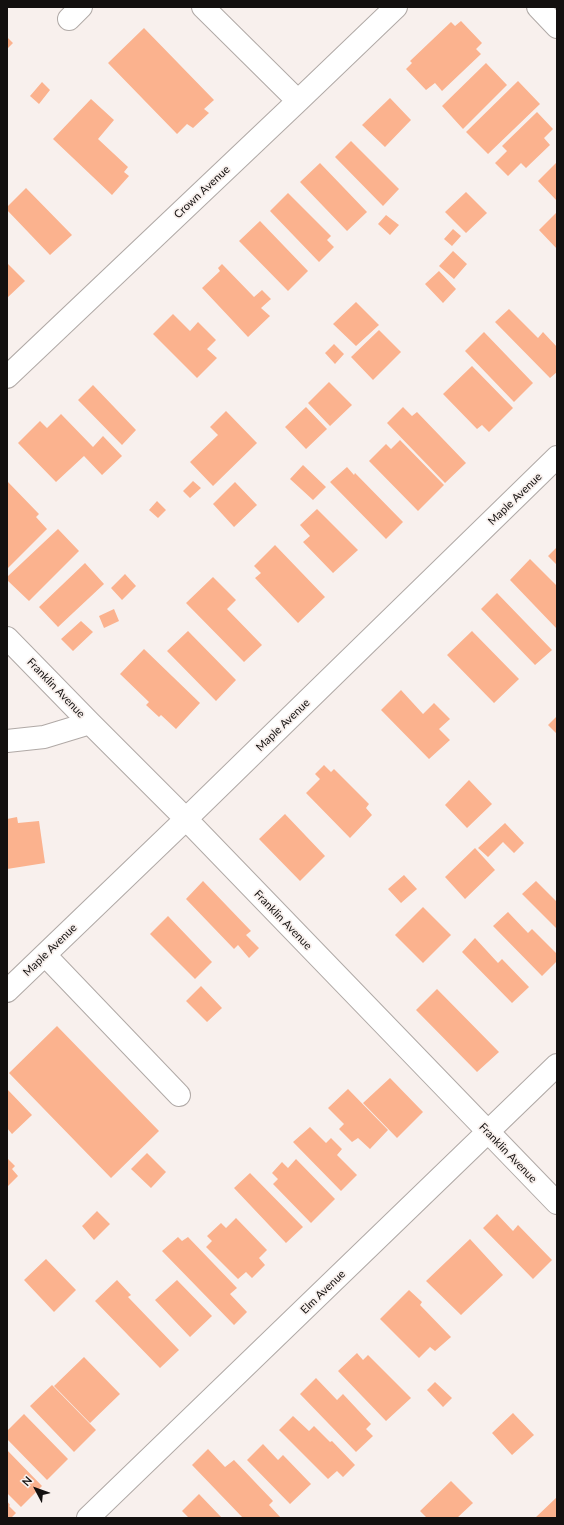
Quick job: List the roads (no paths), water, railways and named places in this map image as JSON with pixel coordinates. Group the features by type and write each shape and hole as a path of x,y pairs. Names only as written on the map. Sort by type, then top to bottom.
{"street":[{"path":"203,7 298,101"},
{"name":"Crown Avenue","path":"7,377 396,7"},
{"path":"542,8 557,27"},
{"name":"Maple Avenue","path":"7,991 186,819 557,457"},
{"name":"Franklin Avenue","path":"7,638 186,819 557,1204"},
{"path":"7,741 44,737 90,723"},
{"path":"45,955 179,1095"},
{"name":"Elm Avenue","path":"88,1518 557,1065"}]}
